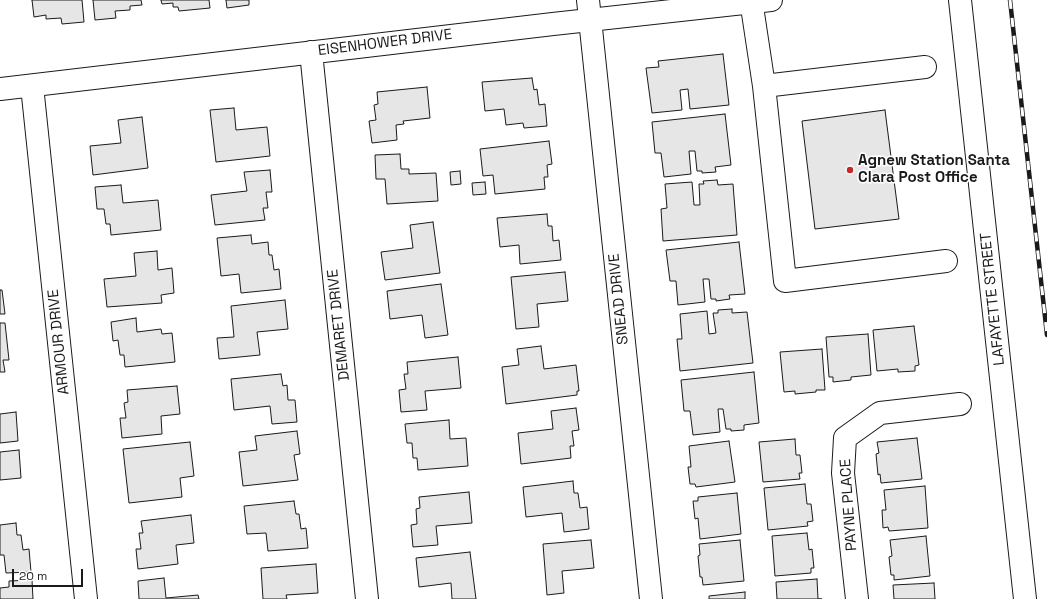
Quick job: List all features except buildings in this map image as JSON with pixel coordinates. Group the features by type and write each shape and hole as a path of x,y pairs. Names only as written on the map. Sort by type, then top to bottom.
{"street":[{"name":"LAFAYETTE STREET","path":"960,0 1025,599"},
{"name":"EISENHOWER DRIVE","path":"0,89 311,52 589,10 757,1"},
{"path":"757,1 764,86 785,281 946,261"},
{"name":"SNEAD DRIVE","path":"589,10 651,599"},
{"name":"DEMARET DRIVE","path":"311,52 367,599"},
{"path":"764,86 925,67"},
{"name":"ARMOUR DRIVE","path":"32,86 86,599"},
{"name":"PAYNE PLACE","path":"857,599 843,472 845,438 880,413 960,404"}],"railway":[{"path":"1010,0 1047,335"}],"place":[{"name":"Agnew Station Santa Clara Post Office","path":"850,170"}]}
